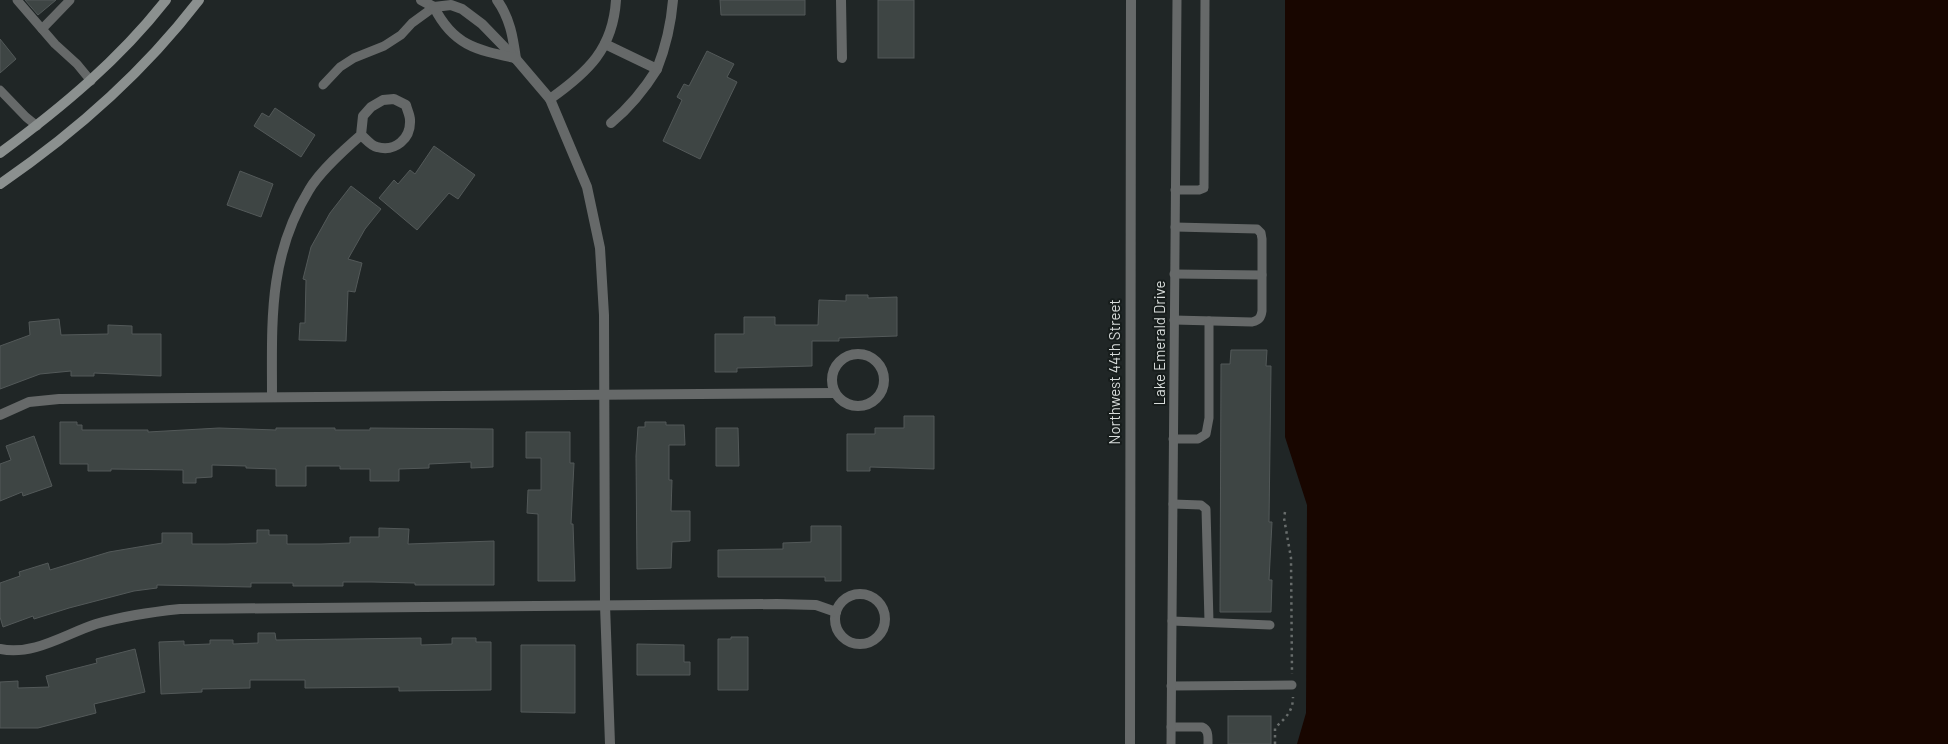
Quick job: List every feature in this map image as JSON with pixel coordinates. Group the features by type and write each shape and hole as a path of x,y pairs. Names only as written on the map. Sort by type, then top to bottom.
{"main road":[{"path":"0,153 37,126 91,81 137,34 166,0"},
{"path":"0,184 62,140 108,100 150,58 199,0"}],"street":[{"path":"421,0 434,7 452,5 462,9 482,24 516,59 550,99 587,187 600,248 604,315 604,605 610,744"},
{"path":"434,7 443,0"},
{"path":"497,0 507,16 513,35 516,59"},
{"path":"550,99 576,81 593,64 609,37 616,0"},
{"path":"611,123 644,90 657,69 672,22 673,0"},
{"path":"841,0 842,58"},
{"name":"Northwest 44th Street","path":"1130,0 1130,744"},
{"path":"434,7 440,19 459,40 480,51 516,59"},
{"path":"605,44 657,69"},
{"path":"272,396 273,292 277,267 288,233 309,188 342,152 361,135 363,116 371,106 383,100 394,99 406,105 410,121 409,128 407,135 398,146 389,148 375,147 361,135"},
{"path":"855,353 872,357 883,370 885,378 884,387 880,395 873,402 857,406 848,404 840,400 835,393 832,376 835,368 847,356 855,353"},
{"path":"0,415 29,402 59,399 835,393"},
{"path":"854,594 871,596 878,601 885,617 885,625 882,633 869,643 854,644 840,635 836,628 836,612 840,604 854,594"},
{"path":"0,649 12,652 39,646 94,625 142,613 180,609 816,605 836,612"}],"lane":[{"path":"17,0 91,81"},
{"path":"42,29 70,0"},
{"name":"Lake Emerald Drive","path":"1171,744 1176,0"},
{"path":"1175,190 1199,190 1204,188 1205,0"},
{"path":"323,86 340,67 354,58 384,46 434,7"},
{"path":"0,90 37,126"},
{"path":"1174,320 1252,322 1258,321 1262,311 1262,239 1256,229 1175,227"},
{"path":"1174,274 1262,275"},
{"path":"1173,439 1198,438 1206,434 1209,418 1209,321"},
{"path":"1173,504 1201,505 1206,509 1209,622"},
{"path":"1172,621 1270,624"},
{"path":"1171,686 1292,685"},
{"path":"1171,726 1205,728 1208,732 1208,744"}],"path":[{"path":"1275,744 1275,728 1289,714 1293,706 1292,558 1284,518 1285,512"}],"shaded area":[{"path":"1285,0 1948,0 1948,744 1297,744 1306,713 1307,505 1285,437"}],"building":[{"path":"25,0 56,0 38,15"},
{"path":"720,0 805,0 805,15 721,15"},
{"path":"878,0 914,0 914,58 878,58"},
{"path":"0,39 16,59 0,73"},
{"path":"707,51 734,64 727,77 737,82 700,159 663,141 682,100 677,97 684,84 689,86"},
{"path":"275,108 315,135 301,157 254,126 262,113 269,117"},
{"path":"434,146 475,175 458,199 449,193 417,230 379,198 394,180 398,184 410,170 415,174"},
{"path":"240,171 273,184 261,217 227,205"},
{"path":"351,186 381,209 365,229 348,259 362,263 355,292 348,291 346,341 299,340 300,323 305,323 306,280 303,279 311,247 330,213"},
{"path":"846,295 868,295 868,298 897,297 897,336 839,338 839,341 812,341 812,366 737,368 737,372 715,372 715,334 744,334 744,317 775,317 775,325 818,325 819,300 846,301"},
{"path":"59,319 61,335 108,334 108,325 132,326 132,334 161,334 161,376 94,373 94,376 71,376 71,371 40,374 0,389 0,346 30,335 29,322"},
{"path":"1231,350 1267,350 1266,366 1271,366 1269,522 1272,522 1269,580 1272,580 1271,612 1220,612 1221,364 1230,364"},
{"path":"904,416 934,416 934,469 870,467 870,471 847,471 847,434 875,434 875,428 904,428"},
{"path":"60,422 77,422 77,425 82,425 82,430 148,430 148,432 219,428 276,430 276,428 335,428 335,430 370,430 370,428 493,429 493,467 471,468 471,462 429,464 429,468 399,469 399,481 370,481 370,469 340,469 340,466 306,466 306,486 276,486 276,469 212,465 212,477 196,478 196,483 183,483 183,470 111,469 111,471 88,471 88,464 60,464"},
{"path":"645,422 666,422 666,425 684,425 685,445 669,445 669,480 672,480 671,511 690,511 690,541 672,542 671,568 637,569 636,456 638,427 645,427"},
{"path":"716,428 738,428 739,466 716,466"},
{"path":"526,432 570,432 570,463 574,463 571,524 573,524 575,581 538,581 538,514 527,513 528,490 541,490 541,458 526,458"},
{"path":"34,436 52,486 23,496 22,492 0,501 0,464 11,460 6,446"},
{"path":"811,526 841,526 841,581 825,581 825,577 718,577 718,550 783,549 783,543 811,542"},
{"path":"379,528 409,529 408,544 494,541 494,585 415,585 415,583 343,582 343,586 293,586 293,583 251,583 251,587 157,585 157,588 134,591 34,619 33,616 3,627 0,617 0,583 20,576 19,572 48,563 50,570 109,552 162,543 162,533 192,533 192,544 227,544 257,543 257,530 269,530 269,535 287,535 287,544 321,544 350,543 350,537 379,537"},
{"path":"258,633 275,633 276,640 421,638 421,645 452,644 452,638 476,638 476,642 491,642 491,690 399,691 399,687 305,688 305,680 250,680 250,688 202,689 202,692 161,694 159,642 184,641 184,645 210,644 210,640 233,640 233,644 258,643"},
{"path":"731,637 748,637 748,690 718,690 718,639 731,639"},
{"path":"637,644 684,645 684,662 690,662 690,675 637,675"},
{"path":"521,645 575,645 575,713 521,712"},
{"path":"135,649 145,692 94,704 96,713 38,728 0,728 0,682 18,681 18,688 49,687 46,676 97,663 96,659"},
{"path":"1228,716 1271,716 1271,744 1228,744"}]}
